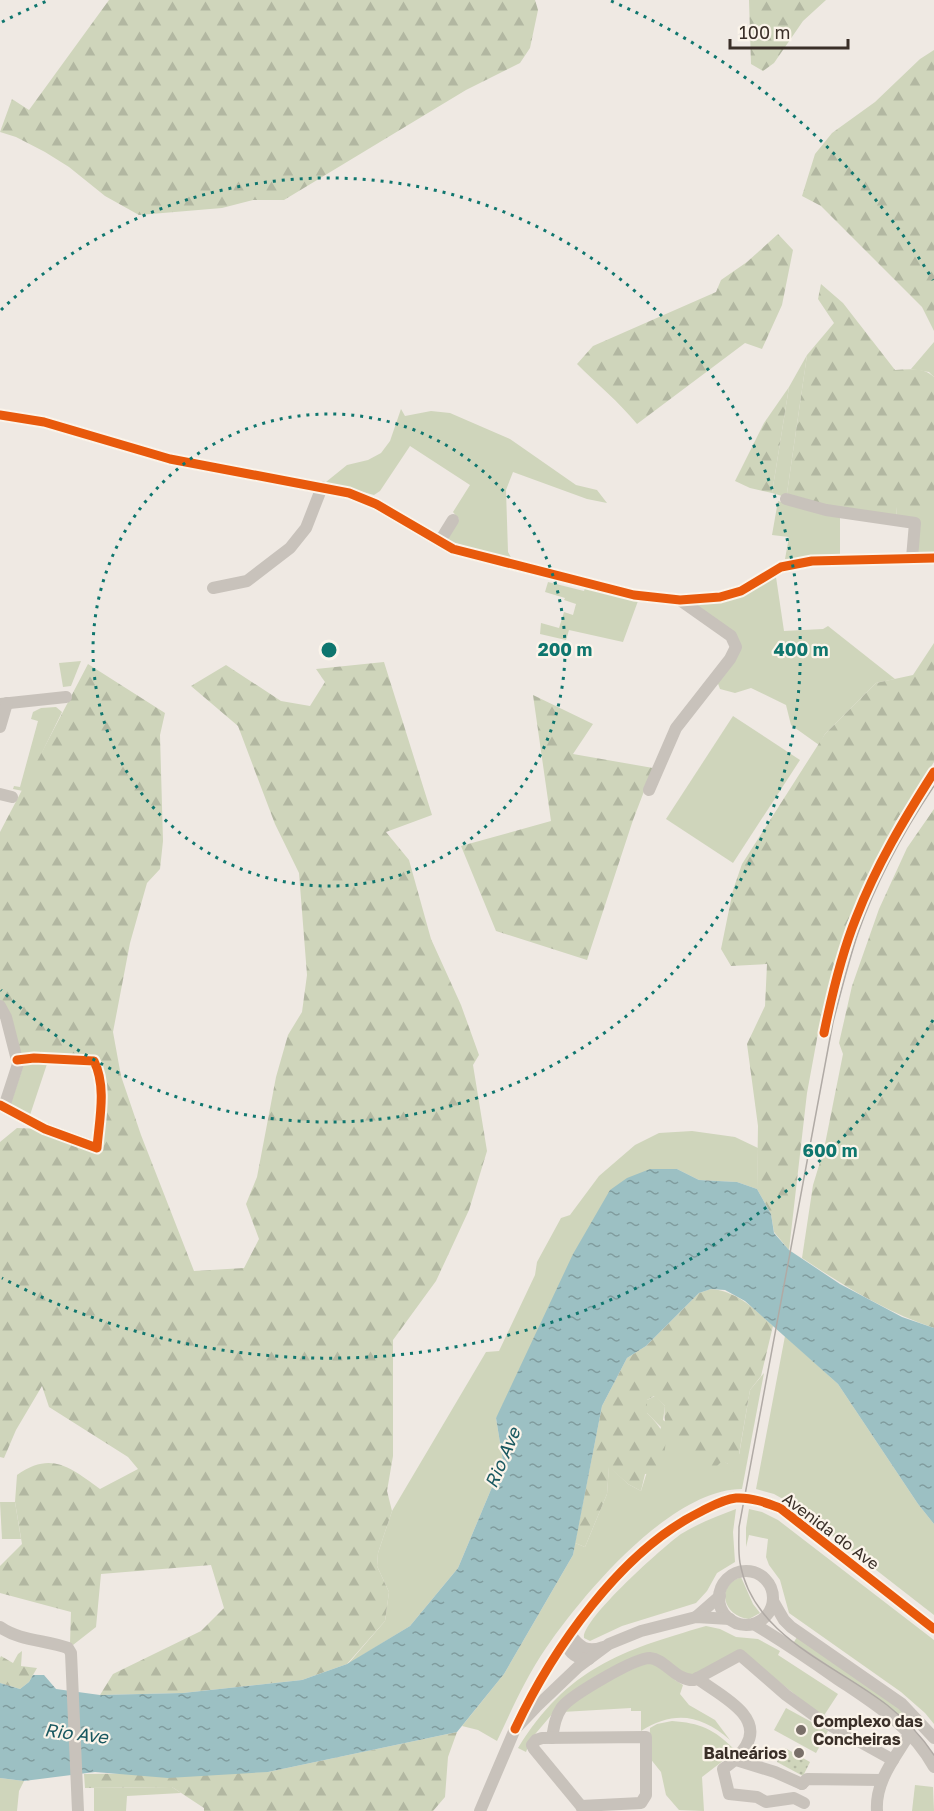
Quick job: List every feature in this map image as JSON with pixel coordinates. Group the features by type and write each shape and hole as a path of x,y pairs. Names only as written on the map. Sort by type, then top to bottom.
{"street":[{"path":"0,415 44,422 170,459 349,493 376,504 453,549 634,595 680,600 720,597 741,591 781,567 812,561 934,558"},
{"path":"213,588 247,581 290,548 306,528 322,487"},
{"path":"786,499 826,510 915,523 912,558"},
{"path":"440,541 453,520"},
{"path":"649,790 676,728 730,659 736,646 731,636 680,600"},
{"path":"0,727 4,703 66,697"},
{"path":"824,1033 834,985 856,919 878,867 934,772"},
{"path":"0,1006 6,1017 18,1064 2,1106 45,1129 96,1148 102,1095 98,1068 94,1061 34,1058 17,1060"},
{"name":"Avenida do Ave","path":"480,1811 515,1729 539,1681 583,1616 648,1548 674,1527 718,1503 736,1498 756,1500 780,1508 934,1629"},
{"path":"696,1617 720,1596 727,1580 734,1574 747,1571 756,1573 769,1584 773,1601 791,1627 902,1704 934,1738"},
{"path":"720,1596 724,1613 737,1624 754,1624 886,1712 910,1733 923,1748 934,1767"},
{"path":"754,1624 769,1613 773,1601"},
{"path":"567,1638 589,1650 641,1630 696,1617 730,1619"},
{"path":"0,1626 26,1638 68,1648 71,1653 78,1811"},
{"path":"567,1638 571,1653 576,1658 589,1659"},
{"path":"515,1729 552,1690 609,1644"},
{"path":"552,1738 556,1717 563,1706 575,1695 588,1686 644,1659 655,1659 686,1680 697,1678 740,1655 786,1695 819,1719 893,1760"},
{"path":"697,1678 734,1705 745,1715 752,1726 750,1739 736,1760 723,1769 729,1794 757,1797 766,1802 794,1798 804,1807"},
{"path":"877,1811 876,1800 881,1780 910,1733"},
{"path":"646,1737 645,1800 641,1803 582,1809 532,1744 536,1740 552,1738 646,1737"},
{"path":"736,1760 775,1772 802,1784"},
{"path":"804,1807 802,1784 807,1779 881,1780"}],"green space":[{"path":"109,0 535,0 538,10 530,48 520,63 466,90 284,200 253,200 222,208 139,215 105,196 69,167 45,152 16,137 0,132 12,99 29,110"},
{"path":"749,0 826,0 803,21 774,63 763,71 751,64"},
{"path":"934,50 934,331 922,307 821,206 802,196 815,154 832,133 875,102 920,59"},
{"path":"778,234 793,250 782,305 762,349 745,343 637,424 577,364 593,346 716,292 721,280 747,262"},
{"path":"821,284 843,303 895,370 921,370 934,377 934,507 897,507 896,518 791,498 787,493 807,355 834,323 818,299"},
{"path":"934,342 934,377 929,372 911,369"},
{"path":"807,355 787,493 782,496 772,493 789,387"},
{"path":"789,387 772,493 750,488 735,481 764,423"},
{"path":"401,409 405,416 431,411 450,413 510,439 576,485 597,490 607,503 587,499 513,472 506,490 508,552 513,561 449,541 448,536 459,519 453,512 470,485 410,446 380,491 374,495 326,482 347,465 368,460 381,453 390,441"},
{"path":"778,501 824,515 840,516 840,556 785,559 789,537 772,535"},
{"path":"897,507 934,507 934,553 917,553 918,521 896,518"},
{"path":"776,577 784,631 823,629 828,626 895,679 876,683 825,734 819,745 791,725 786,705 751,688 735,693 720,689 717,681 739,653 696,607 699,603"},
{"path":"548,582 638,601 623,642 569,630 566,640 540,634 541,623 559,628 564,612 573,615 576,604 545,592"},
{"path":"934,643 934,762 896,821 847,923 819,1028 807,1093 789,1250 774,1232 771,1214 757,1189 758,1126 747,1044 765,1006 767,964 731,966 721,949 733,890 742,864 825,734 876,683 913,675"},
{"path":"81,661 71,686 63,687 59,663"},
{"path":"384,662 432,815 386,832 409,860 431,939 461,1005 479,1055 473,1065 487,1151 469,1210 436,1281 393,1340 393,1456 387,1491 392,1511 378,1553 377,1566 389,1592 385,1621 347,1664 302,1680 183,1693 100,1695 113,1674 201,1631 224,1608 211,1565 101,1574 96,1627 73,1645 70,1643 71,1612 0,1593 0,1566 22,1544 15,1502 17,1475 40,1464 50,1463 70,1469 100,1489 138,1469 128,1457 49,1407 42,1386 16,1430 4,1458 0,1457 0,1142 17,1128 45,1129 96,1148 99,1123 94,1061 17,1060 0,1006 0,832 88,664 165,713 160,735 163,841 160,869 147,883 130,943 113,1032 121,1076 141,1135 194,1271 244,1268 259,1239 246,1204 257,1177 276,1077 288,1035 302,1012 307,975 299,873 275,824 238,726 191,686 226,665 281,701 310,706 325,682 316,669"},
{"path":"533,695 593,724 573,754 653,768 633,820 587,960 496,931 461,846 551,821"},
{"path":"56,707 62,712 23,791 13,789 14,786 20,787 38,721 31,719 33,712 41,708"},
{"path":"733,716 800,760 733,863 666,819"},
{"path":"934,809 934,1328 866,1298 802,1258 813,1185 824,1149 843,1054 839,1043 852,986 879,909 907,848"},
{"path":"24,1064 47,1064 29,1118 10,1106"},
{"path":"692,1131 735,1137 758,1148 757,1189 737,1182 699,1180 677,1169 496,1418 503,1461 458,1568 410,1626 348,1664 385,1621 389,1592 377,1566 378,1553 392,1511 486,1352 499,1351 535,1275 537,1262 561,1218 570,1215 599,1176 635,1145 659,1133"},
{"path":"711,1289 738,1297 773,1326 761,1376 750,1390 739,1454 746,1460 743,1474 726,1469 728,1464 722,1461 715,1468 697,1463 678,1450 667,1430 665,1406 654,1396 647,1400 647,1413 660,1428 665,1440 659,1473 645,1474 641,1491 628,1484 609,1467 607,1494 585,1547 575,1543 602,1406 627,1358 646,1346 699,1293"},
{"path":"785,1336 838,1384 918,1504 934,1524 934,1615 790,1503 774,1494 756,1489"},
{"path":"764,1373 742,1489 715,1494 687,1506 631,1548 582,1600 539,1659 497,1741 478,1730 462,1726 504,1674 573,1555 575,1543 585,1547 607,1494 609,1466 628,1484 641,1491 661,1427 647,1413 647,1400 655,1396 665,1406 663,1420 728,1464 739,1455 750,1390"},
{"path":"0,1502 15,1502 21,1539 2,1539"},
{"path":"736,1509 733,1532 735,1562 717,1573 707,1591 696,1603 622,1626 590,1641 584,1638 587,1629 609,1600 672,1541 695,1526"},
{"path":"749,1509 762,1512 778,1520 934,1640 934,1724 901,1692 789,1613 780,1580 766,1557 768,1539 749,1535 746,1547"},
{"path":"741,1577 753,1604 760,1613 749,1619 733,1612 726,1600 725,1593 728,1587"},
{"path":"706,1626 720,1629 736,1637 758,1639 780,1651 778,1655 838,1694 823,1717 741,1651 690,1676 658,1658 564,1700 531,1739 526,1752 518,1748 556,1699 598,1666 647,1644"},
{"path":"799,1634 908,1712 901,1721 792,1645"},
{"path":"22,1651 21,1666 37,1668 29,1682 20,1689 0,1683 1,1656 13,1663"},
{"path":"651,1661 683,1685 680,1694 689,1705 715,1720 730,1740 709,1725 687,1718 665,1720 641,1731 641,1711 631,1711 631,1708 562,1712 586,1690"},
{"name":"Complexo das Concheiras","path":"786,1708 828,1731 816,1753 774,1730"},
{"path":"672,1721 691,1723 706,1728 720,1736 734,1749 728,1757 702,1777 704,1811 679,1810 666,1795 661,1772 649,1757 650,1728"},
{"path":"457,1732 448,1757 445,1797 433,1811 204,1811 204,1808 172,1787 85,1788 84,1774 268,1772"},
{"path":"785,1748 810,1762 803,1776 777,1762"},
{"path":"0,1778 24,1781 19,1791 17,1811 0,1811"},
{"path":"915,1785 933,1787 934,1811 912,1811"},
{"path":"172,1787 181,1793 127,1796 126,1811 94,1811 94,1788"}],"water":[{"name":"Rio Ave","path":"650,1169 677,1169 699,1180 737,1182 757,1189 771,1214 774,1233 789,1250 840,1284 902,1317 934,1328 934,1524 918,1504 838,1384 745,1301 725,1290 711,1289 699,1293 646,1346 627,1358 602,1406 573,1555 504,1674 457,1732 268,1772 168,1778 95,1772 24,1781 0,1778 0,1683 20,1689 29,1682 33,1675 44,1675 56,1689 100,1695 183,1693 302,1680 347,1664 410,1626 458,1568 503,1461 496,1418 573,1254 610,1190 627,1178"}],"tram line":[{"path":"934,786 912,821 873,895 854,944 833,1022 739,1527 740,1563 748,1589 761,1611 799,1646 901,1716 934,1755"}],"cycle path":[{"path":"0,415 44,422 170,459 349,493 376,504 453,549 634,595 680,600 720,597 741,591 781,567 812,561 934,558"},
{"path":"824,1033 841,960 872,880 891,843 934,772"},
{"path":"0,1105 45,1129 97,1148 101,1093 94,1061 34,1058 17,1060"},
{"path":"515,1729 548,1667 592,1605 617,1576 644,1550 672,1528 723,1501 753,1499 780,1508 934,1629"}],"place":[{"name":"Complexo das Concheiras","path":"801,1730"},
{"name":"Balneários","path":"799,1753"}]}
